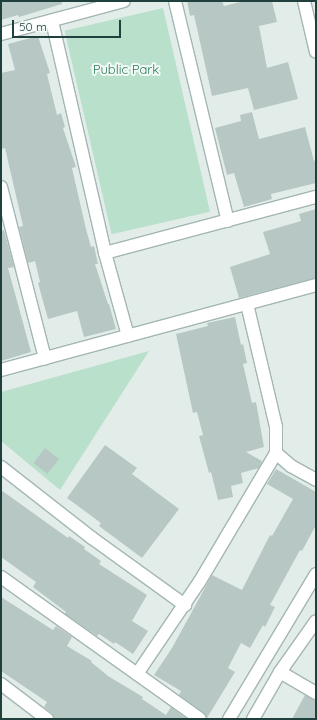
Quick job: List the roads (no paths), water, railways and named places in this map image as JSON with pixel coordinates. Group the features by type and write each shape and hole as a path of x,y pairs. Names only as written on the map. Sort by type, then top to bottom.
{"street":[{"path":"1,34 124,1"},
{"path":"175,1 228,220"},
{"path":"304,1 316,52"},
{"path":"52,20 105,253 128,336"},
{"path":"1,187 45,358"},
{"path":"105,253 316,197"},
{"path":"1,370 316,285"},
{"path":"137,674 185,604 276,453 276,427 247,304"},
{"path":"276,453 291,466 316,480"},
{"path":"1,467 92,538 185,604"},
{"path":"229,719 316,574"},
{"path":"1,577 200,719"},
{"path":"253,719 280,672 316,621"},
{"path":"280,672 316,693"},
{"path":"1,684 47,719"}],"park label":[{"name":"Public Park","path":"126,69"}]}
